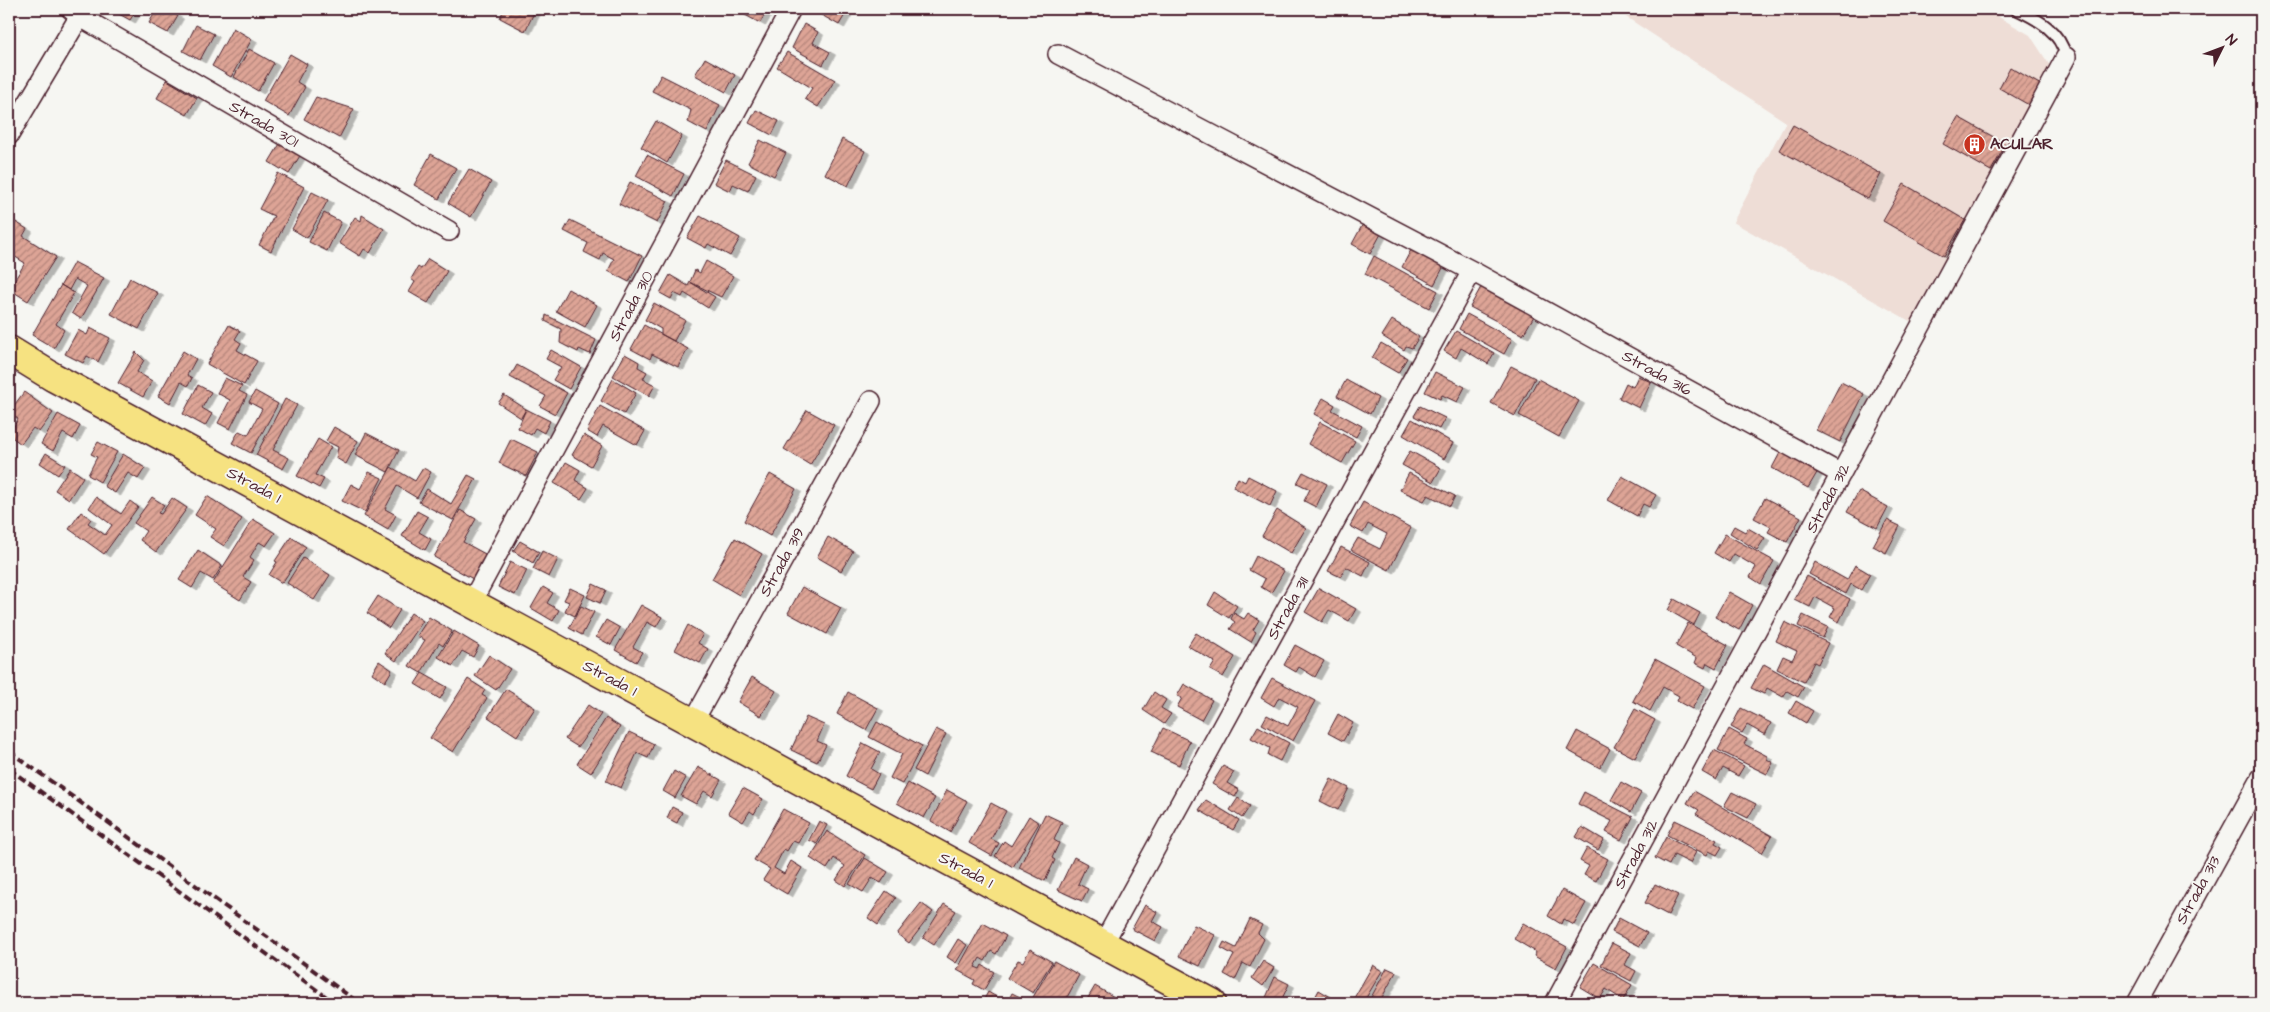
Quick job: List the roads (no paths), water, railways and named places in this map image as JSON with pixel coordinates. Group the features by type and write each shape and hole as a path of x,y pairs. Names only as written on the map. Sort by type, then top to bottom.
{"main road":[{"name":"Strada 1","path":"9,350 53,377 1212,1003"}],"street":[{"name":"Strada 310","path":"471,603 791,9"},
{"path":"9,135 78,11"},
{"name":"Strada 301","path":"78,11 449,231"},
{"name":"Strada 316","path":"1058,54 1472,271 1841,474"},
{"name":"Strada 312","path":"1555,1003 2066,57"},
{"name":"Strada 311","path":"1103,944 1472,271"},
{"name":"Strada 319","path":"693,722 871,401"},
{"name":"Strada 313","path":"2137,1003 2261,778"}],"lane":[{"name":"Strada 312","path":"2016,9 2039,20 2051,30 2063,44 2066,57"}],"railway":[{"path":"9,751 359,1003"},
{"path":"9,769 335,1003"}],"place":[{"name":"ACULAR","path":"1974,144"}]}
